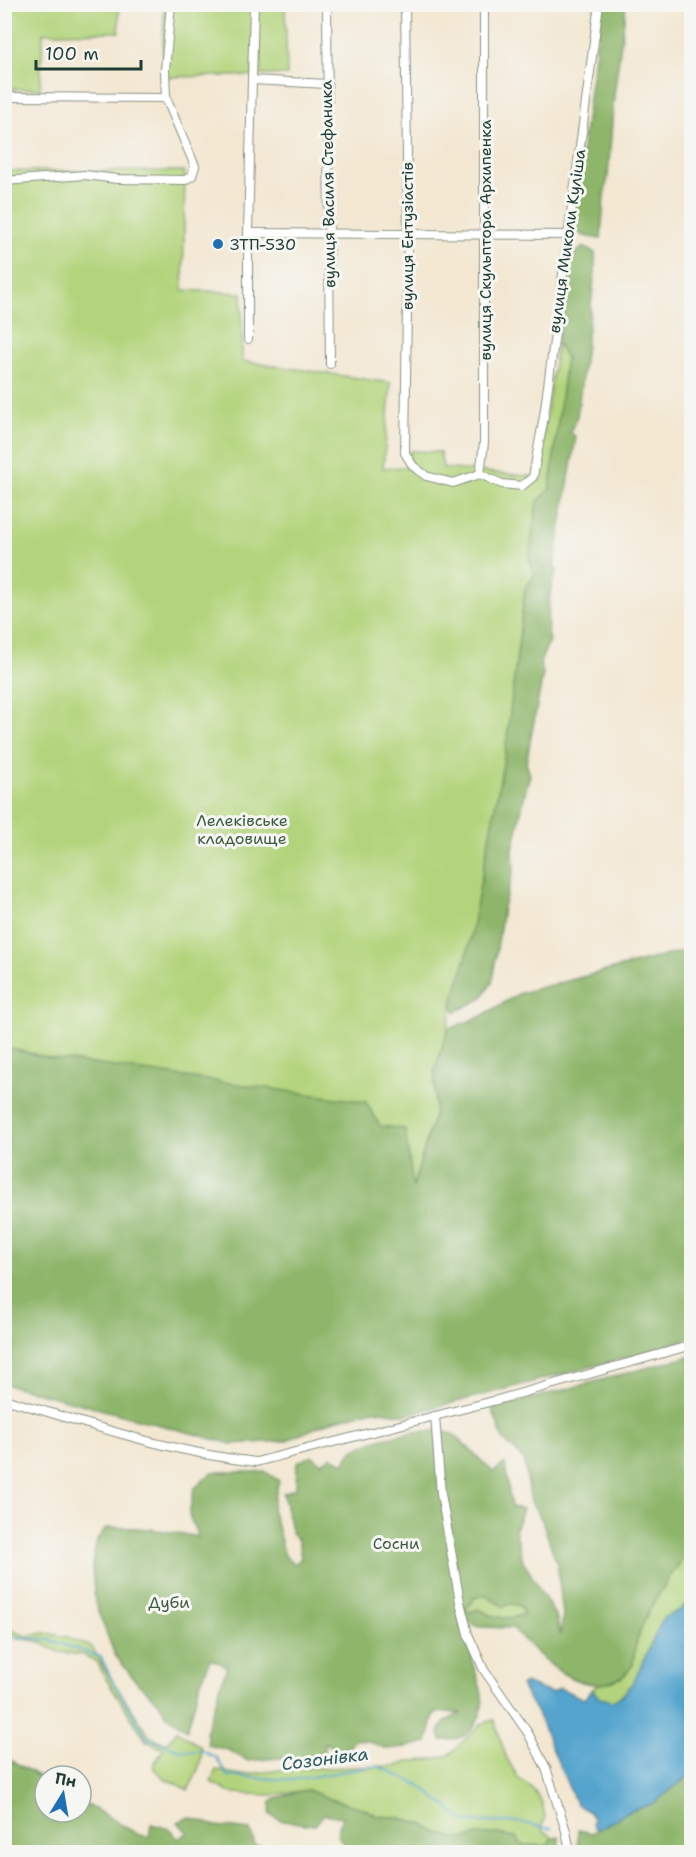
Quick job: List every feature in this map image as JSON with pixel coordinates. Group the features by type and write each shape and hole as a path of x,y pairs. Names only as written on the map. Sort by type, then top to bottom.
{"street":[{"path":"4,181 85,175 185,180 192,176 195,166 166,98 165,70 171,4"},
{"path":"248,339 248,233 254,4"},
{"name":"вулиця Василя Стефаника","path":"327,4 330,364"},
{"name":"вулиця Ентузіастів","path":"405,4 408,233 405,453 413,466 426,476 453,483 480,474"},
{"name":"вулиця Скульптора Архипенка","path":"480,474 484,443 486,233 484,4"},
{"name":"вулиця Миколи Куліша","path":"480,474 502,484 522,486 533,477 544,416 599,4"},
{"path":"252,80 327,84"},
{"path":"4,97 166,98"},
{"path":"248,233 567,234"},
{"path":"4,1400 149,1440 223,1458 256,1462 435,1416 692,1345"},
{"path":"435,1416 441,1494 468,1635 484,1670 528,1732 546,1768 570,1852"}],"green space":[{"path":"5,4 119,5 119,32 43,33 40,89 5,89"},
{"path":"164,5 302,5 285,6 287,75 162,77"},
{"path":"602,5 626,5 614,95 601,239 584,236 571,228"},
{"name":"Лелеківське кладовище","path":"5,171 185,171 183,290 242,293 242,361 391,383 383,468 408,467 410,451 440,452 443,468 537,477 557,343 566,356 550,489 529,558 535,574 525,589 505,754 467,955 435,1070 435,1112 412,1190 380,1126 5,1047"},
{"path":"584,247 595,253 595,272 577,417 570,432 576,437 554,567 557,571 550,593 549,641 540,663 543,674 526,763 530,775 513,850 514,870 503,907 492,983 481,999 455,1012 452,1002 467,955 505,754 525,589 535,574 529,558 537,502 550,489 566,357 557,343 569,258"},
{"path":"691,949 691,1338 636,1355 406,1415 374,1410 331,1421 285,1441 232,1444 5,1384 5,1047 49,1058 366,1102 380,1126 405,1129 413,1188 435,1112 435,1070 448,1029 480,1017 520,993"},
{"name":"Сосни","path":"691,1356 691,1558 683,1558 650,1609 638,1636 633,1665 622,1677 604,1683 589,1683 574,1679 547,1662 513,1628 480,1627 467,1622 462,1628 471,1648 473,1665 483,1700 477,1722 465,1735 441,1740 439,1732 446,1721 461,1713 443,1712 434,1714 427,1742 386,1749 369,1741 355,1739 345,1753 340,1754 325,1742 323,1759 305,1761 279,1758 248,1761 228,1750 208,1745 206,1730 227,1666 211,1659 199,1686 187,1730 166,1715 158,1701 138,1684 115,1655 95,1603 92,1565 97,1540 106,1528 141,1528 198,1537 189,1515 194,1489 212,1472 266,1472 279,1481 272,1508 285,1556 295,1564 301,1558 298,1540 292,1534 283,1493 296,1488 297,1462 313,1456 321,1463 331,1457 345,1463 352,1451 360,1446 401,1434 430,1431 452,1434 493,1472 505,1463 511,1507 523,1509 515,1529 523,1561 557,1619 560,1635 563,1615 557,1564 542,1520 531,1502 524,1460 503,1439 492,1409","holes":["485,1595 502,1606 511,1604 520,1606 524,1614 501,1618 478,1609 470,1612 465,1610 474,1598"]},
{"path":"683,1558 691,1558 691,1599 679,1611 663,1618 634,1681 623,1695 613,1701 599,1698 592,1689 601,1683 621,1678 633,1665 643,1622"},
{"path":"485,1595 520,1606 524,1614 501,1618 478,1609 470,1612 465,1610 474,1598"},
{"path":"4,1627 26,1636 45,1633 67,1637 92,1647 150,1736 166,1744 177,1731 201,1747 200,1764 188,1790 164,1778 154,1769 155,1762 164,1749 147,1742 98,1663 84,1655 59,1652 40,1642 5,1635"},
{"path":"494,1720 507,1759 519,1779 532,1788 542,1803 545,1817 542,1830 552,1837 548,1846 522,1845 477,1835 464,1839 454,1838 435,1832 423,1824 400,1818 378,1816 365,1809 308,1790 271,1795 247,1794 228,1792 211,1782 216,1770 240,1775 289,1769 397,1766 412,1761 430,1760 449,1755 481,1724"},
{"path":"5,1757 33,1773 33,1824 93,1824 93,1808 139,1835 149,1837 151,1824 170,1829 178,1839 188,1833 178,1822 189,1817 216,1826 250,1830 255,1845 286,1849 284,1852 5,1852"},
{"path":"691,1774 691,1842 684,1850 677,1852 589,1852 589,1849 578,1850 578,1830 592,1833 626,1813 654,1803"},
{"path":"308,1790 365,1809 378,1816 400,1818 423,1824 435,1832 454,1838 464,1839 477,1835 499,1834 516,1837 522,1845 547,1846 552,1837 559,1836 560,1852 351,1852 337,1835 342,1817 324,1814 315,1825 283,1821 270,1815 271,1801"}],"water":[{"path":"691,1599 691,1774 654,1803 626,1813 599,1829 595,1828 592,1823 593,1818 588,1811 576,1804 537,1713 521,1686 525,1683 551,1693 560,1688 584,1699 592,1689 599,1698 613,1701 623,1695 634,1681 663,1618 679,1611"}],"waterway":[{"name":"Созонівка","path":"4,1636 50,1640 101,1657 112,1680 148,1739 184,1751 202,1751 217,1758 227,1776 291,1780 378,1766 419,1785 466,1822 518,1822 551,1829"}],"place":[{"name":"ЗТП-530","path":"218,244"}],"park label":[{"name":"Дуби","path":"169,1602"}]}
